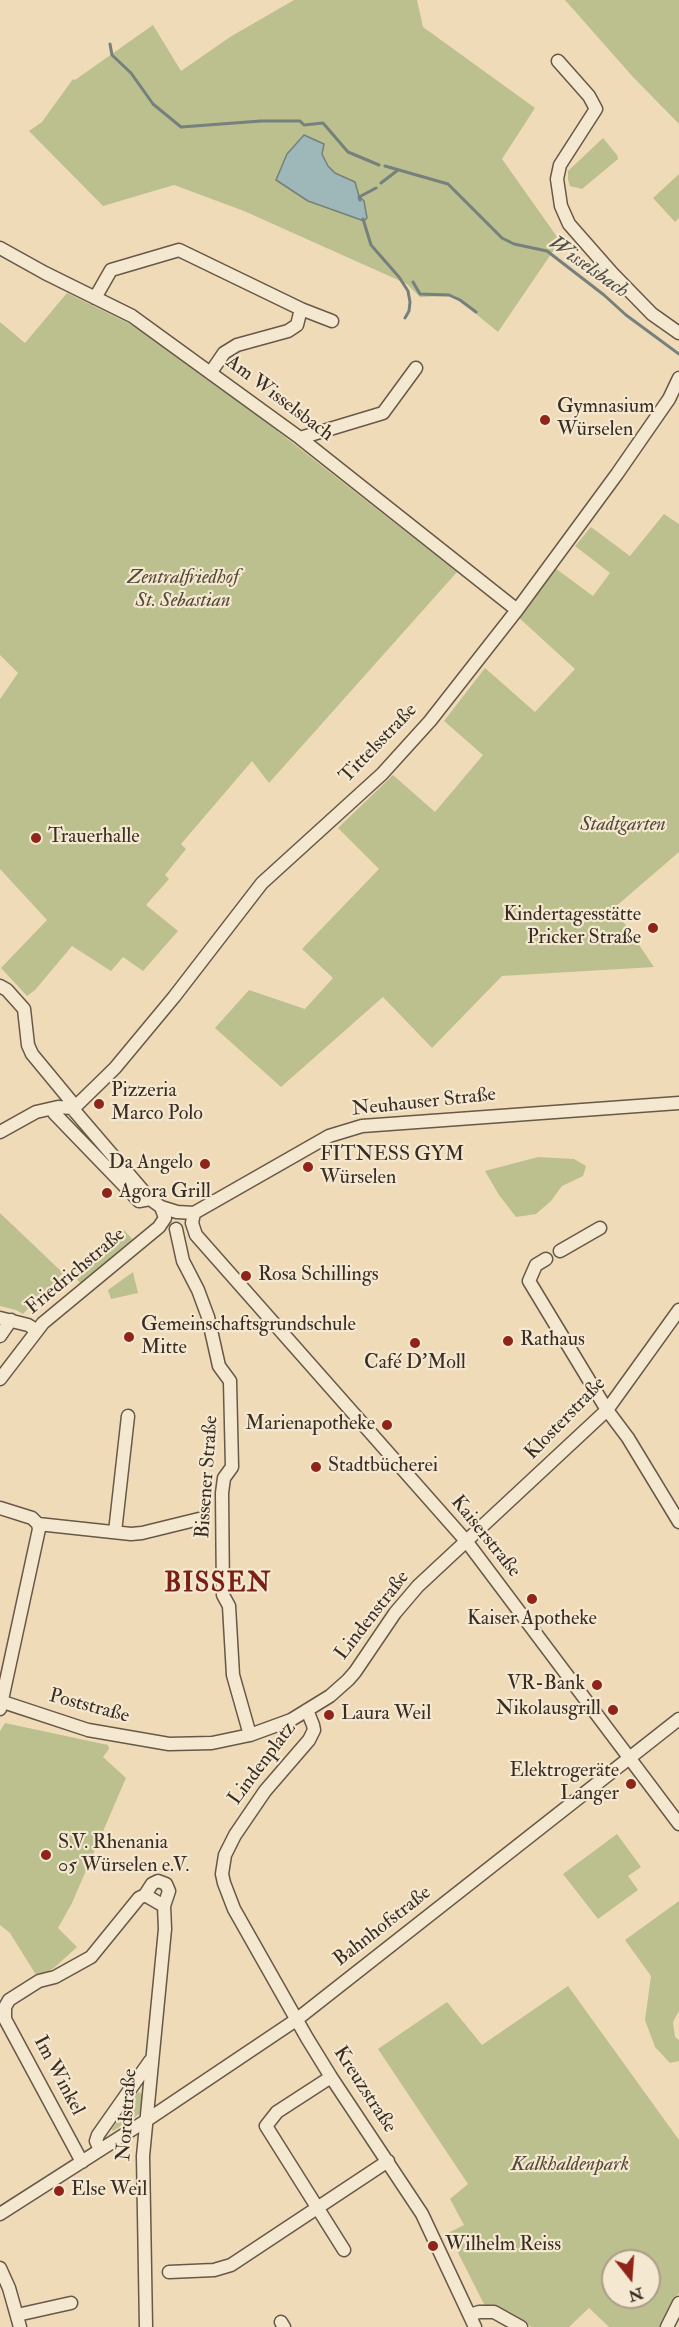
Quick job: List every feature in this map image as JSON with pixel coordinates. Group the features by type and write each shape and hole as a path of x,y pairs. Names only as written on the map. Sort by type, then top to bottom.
{"street":[{"path":"558,61 589,96 596,109 560,165 557,179 561,206 569,224 652,314 679,333"},
{"name":"Am Wisselsbach","path":"0,248 132,316 300,438 517,610"},
{"path":"95,298 111,270 179,250 301,309 332,321"},
{"path":"211,372 225,353 237,345 288,331 297,325 301,309"},
{"path":"300,438 383,413 416,368"},
{"name":"Tittelsstraße","path":"74,1108 115,1068 174,997 262,883 382,774 430,721 517,610 644,436 669,399 679,378"},
{"path":"0,986 24,1009 28,1045 32,1054 74,1108 150,1199 161,1207 177,1212 194,1213 192,1225 196,1235"},
{"name":"Neuhauser Straße","path":"194,1213 329,1136 362,1126 679,1103"},
{"path":"0,1132 36,1112 74,1108"},
{"path":"56,1110 139,1201 150,1199"},
{"path":"161,1207 165,1218 159,1227 196,1235"},
{"name":"Friedrichstraße","path":"0,1379 36,1330 159,1227"},
{"path":"560,1251 600,1228"},
{"name":"Bissener Straße","path":"176,1229 183,1261 198,1290 208,1317 219,1366 230,1380 232,1467 224,1478 222,1493 223,1595 229,1606 233,1675 250,1735"},
{"name":"Kaiserstraße","path":"196,1235 467,1542 679,1824"},
{"path":"546,1259 536,1265 529,1281 607,1410 628,1438 679,1522"},
{"name":"Klosterstraße","path":"467,1542 607,1410 679,1310"},
{"path":"0,1336 5,1319 28,1325 36,1330"},
{"path":"114,1532 128,1416"},
{"path":"0,1508 32,1518 38,1524 39,1529 1,1704"},
{"path":"38,1524 142,1533 198,1519"},
{"name":"Lindenstraße","path":"307,1710 330,1696 355,1672 394,1613 418,1586 467,1542"},
{"name":"Poststraße","path":"1,1704 87,1730 169,1744"},
{"name":"Lindenplatz","path":"169,1744 212,1743 250,1735 291,1720 307,1710 314,1730 309,1740 265,1791 235,1835 225,1855 222,1874"},
{"name":"Bahnhofstraße","path":"0,2214 147,2120 296,2020 630,1760 679,1719"},
{"name":"Kreuzstraße","path":"222,1874 234,1909 296,2020 331,2078 422,2214 473,2321"},
{"name":"Nordstraße","path":"145,1895 152,1884 158,1881 166,1884 169,1891 164,1905 165,1929 143,2156 146,2327"},
{"path":"145,1895 164,1905"},
{"name":"Im Winkel","path":"82,2162 5,2019 2,2007 39,1981 55,1977 91,1957 135,1903 145,1895"},
{"path":"100,2150 96,2141 98,2135 151,2060"},
{"path":"331,2078 277,2112 266,2127 344,2250"},
{"path":"169,2272 214,2270 231,2265 388,2162"},
{"path":"0,2268 19,2321 71,2303"},
{"path":"667,2327 679,2303"},
{"path":"473,2321 479,2312 494,2312 521,2327"}],"green space":[{"path":"294,0 417,0 423,27 535,108 502,159 560,241 498,332 454,296 420,297 407,284 244,211 174,185 103,206 29,131 42,122 73,79 75,80 153,25 181,71 230,37"},
{"path":"565,0 679,0 679,124 633,77"},
{"path":"603,138 618,159 582,189 570,186 568,171"},
{"path":"679,174 679,218 675,222 653,198"},
{"name":"Zentralfriedhof St. Sebastian","path":"67,293 128,323 173,352 220,386 457,572 269,783 252,761 181,844 186,849 165,875 169,879 146,905 178,931 143,971 123,957 111,971 72,946 35,990 27,996 1,968 47,920 0,869 0,699 18,673 0,655 0,322 25,343"},
{"name":"Stadtgarten","path":"664,514 679,524 679,852 614,908 654,967 502,976 432,1048 383,997 281,1087 215,1028 249,990 305,1009 333,978 302,949 379,869 338,828 393,775 435,812 483,755 444,721 485,668 535,712 575,669 517,616 555,568 593,596 610,573 575,546 591,527 630,556"},
{"path":"538,1157 574,1159 586,1166 583,1176 562,1186 551,1201 536,1214 516,1217 499,1195 485,1171"},
{"path":"0,1213 63,1273 23,1314 0,1306"},
{"path":"124,1230 133,1240 80,1283 75,1276"},
{"path":"133,1272 138,1293 111,1299 108,1290"},
{"name":"S.V. Rhenania 05 Würselen e.V.","path":"5,1723 108,1745 109,1749 103,1757 126,1778 72,1903 58,1928 77,1947 55,1967 38,1978 10,1933 0,1925 0,1731"},
{"path":"617,1834 641,1867 628,1876 638,1890 598,1919 563,1874"},
{"path":"679,1901 679,2011 673,2022 675,2037 679,2040 679,2061 670,2063 655,2047 645,2020 651,1976 625,1940"},
{"name":"Kalkhaldenpark","path":"568,1986 679,2140 679,2292 661,2327 609,2327 589,2308 569,2327 532,2327 494,2306 485,2306 448,2233 464,2225 450,2199 468,2184 378,2049 447,2002 482,2045"},
{"path":"140,2092 142,2095 141,2113 113,2131 112,2129 136,2094"}],"water":[{"path":"304,135 324,144 322,154 328,166 335,173 355,182 359,196 364,201 367,218 364,221 308,201 276,180 287,154"}],"waterway":[{"name":"Wisselsbach","path":"110,44 112,55 131,73 153,104 181,127 261,121 300,121 304,125 323,123 348,152 379,165"},
{"name":"Wisselsbach","path":"385,166 448,184 502,238 514,244 547,251 626,315 679,354"},
{"path":"381,183 398,170"},
{"path":"360,200 359,197 376,188"},
{"path":"363,219 371,245 408,291 410,302 405,318"},
{"path":"413,282 420,294 449,295 476,312"}],"place":[{"name":"Gymnasium Würselen","path":"545,420"},
{"name":"Trauerhalle","path":"36,838"},
{"name":"Kindertagesstätte Pricker Straße","path":"653,928"},
{"name":"Pizzeria Marco Polo","path":"99,1104"},
{"name":"Da Angelo","path":"205,1164"},
{"name":"FITNESS GYM Würselen","path":"308,1167"},
{"name":"Agora Grill","path":"107,1193"},
{"name":"Rosa Schillings","path":"246,1276"},
{"name":"Gemeinschaftsgrundschule Mitte","path":"129,1337"},
{"name":"Rathaus","path":"508,1341"},
{"name":"Café D'Moll","path":"415,1343"},
{"name":"Marienapotheke","path":"387,1425"},
{"name":"Stadtbücherei","path":"316,1467"},
{"name":"Kaiser Apotheke","path":"532,1599"},
{"name":"VR-Bank","path":"597,1685"},
{"name":"Nikolausgrill","path":"613,1710"},
{"name":"Laura Weil","path":"329,1715"},
{"name":"Elektrogeräte Langer","path":"631,1784"},
{"name":"S.V. Rhenania 05 Würselen e.V.","path":"46,1855"},
{"name":"Else Weil","path":"59,2191"},
{"name":"Wilhelm Reiss","path":"433,2246"}],"district":[{"name":"BISSEN","path":"218,1585"}]}
